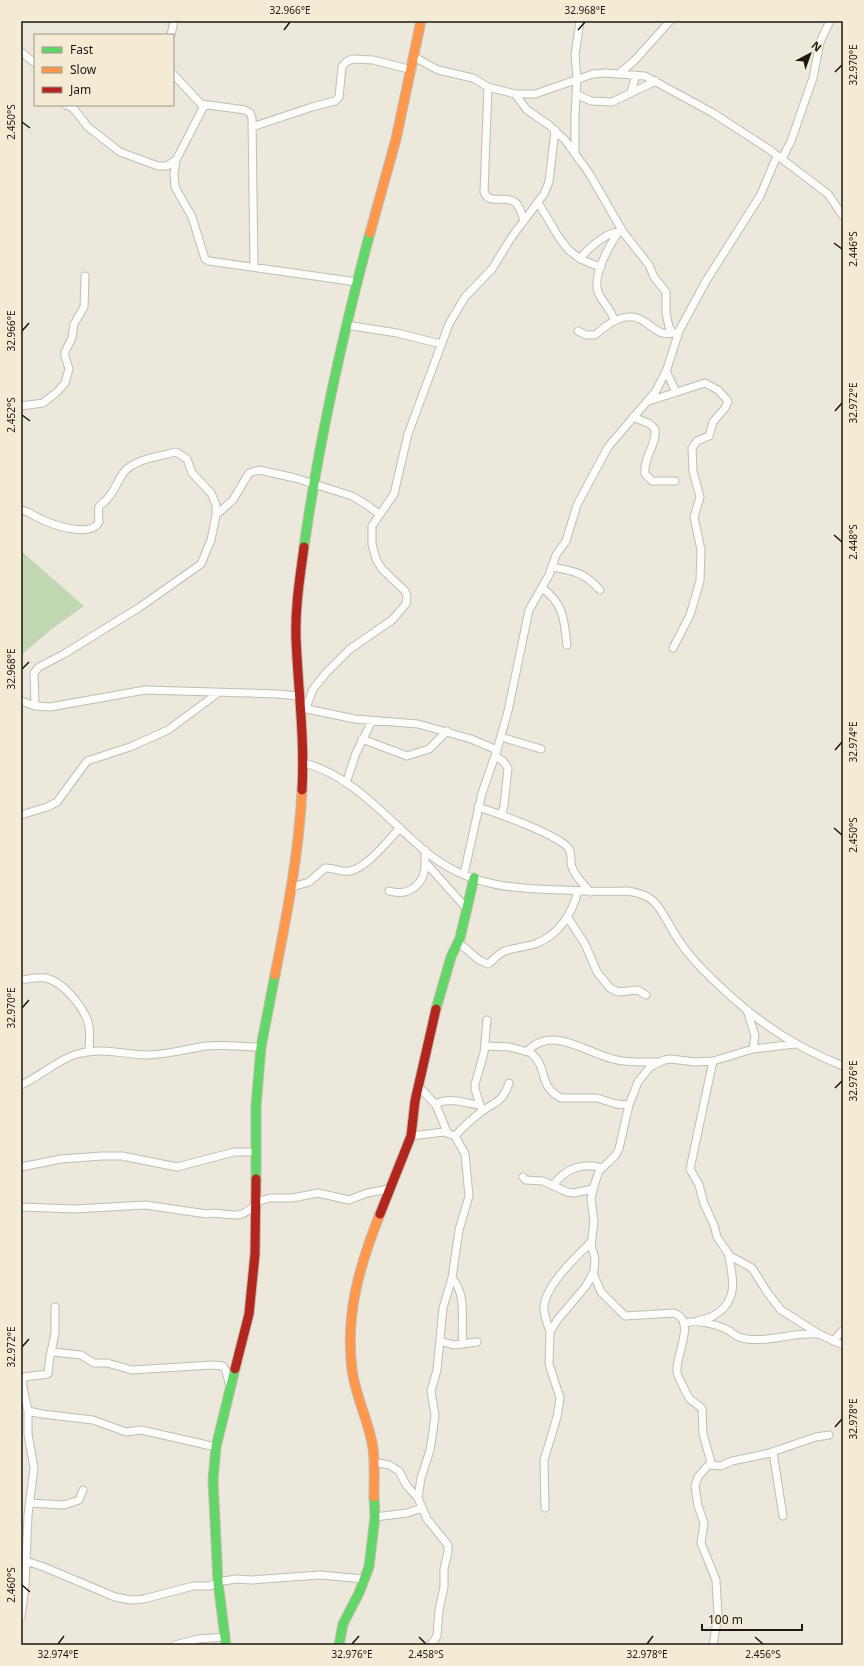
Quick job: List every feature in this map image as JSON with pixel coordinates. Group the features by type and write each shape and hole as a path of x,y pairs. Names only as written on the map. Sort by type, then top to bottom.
{"street":[{"path":"171,34 174,21"},
{"path":"175,1645 198,1639 226,1641 218,1582 213,1503 216,1447 250,1307 255,1254 256,1106 261,1048 292,887 301,817 304,763 303,708 300,696 296,638 297,596 314,485 346,325 396,139 412,70 421,21"},
{"path":"575,154 577,79 575,55 580,21"},
{"path":"620,73 635,60 670,21"},
{"path":"464,874 478,808 508,711 529,610 542,588 556,555 568,536 577,505 608,447 656,391 666,371 675,335 706,281 760,196 780,158 791,141 813,78 820,42 830,21"},
{"path":"21,52 34,62"},
{"path":"414,57 438,70 473,78 488,87 515,94 535,94 593,74 620,73 645,76 713,113 780,158 828,194 843,216"},
{"path":"252,127 335,101 339,97 342,67 346,62 352,59 373,60 412,70"},
{"path":"174,75 201,104 202,112 176,160 174,174 175,187 192,217 205,259 209,261 357,282"},
{"path":"631,92 636,75"},
{"path":"576,94 591,102 606,103 619,100 631,92 656,81"},
{"path":"488,87 484,192 485,195 492,199 514,201 519,208 524,221"},
{"path":"515,94 527,110 556,130 600,190 620,230 649,265 654,276 666,292 666,313 669,327 675,335"},
{"path":"201,104 245,110 250,113 252,118 254,267"},
{"path":"68,106 73,108 88,128 120,152 158,166 168,166 176,160"},
{"path":"303,708 313,689 326,673 350,649 392,620 406,604 407,596 405,591 382,569 373,551 372,526 394,494 408,434 449,324 465,297 492,269 538,203 549,182 556,130"},
{"path":"538,203 561,243 580,259 601,267"},
{"path":"580,259 605,236 620,230"},
{"path":"614,320 598,293 596,284 601,267 620,230"},
{"path":"21,406 42,403 57,392 65,383 69,369 65,356 72,338 74,324 84,307 85,276"},
{"path":"578,331 586,335 595,335 614,320 637,318 646,322 659,333 675,335"},
{"path":"346,325 397,332 441,344"},
{"path":"666,371 676,392"},
{"path":"648,401 705,383 718,390 728,401 725,408 712,422 708,436 697,441 692,448 693,471 700,497 694,517 702,550 700,581 690,616 673,648"},
{"path":"633,417 650,424 655,429 653,445 645,461 645,474 652,481 674,481"},
{"path":"21,510 27,511 43,520 67,528 86,531 93,530 99,522 97,509 99,505 108,498 124,472 136,464 176,452 187,459 192,472 212,493 216,505 216,515 206,553 201,564 140,607 64,654 45,663 35,670 35,706"},
{"path":"216,515 233,500 245,478 253,471 259,470 278,473 352,496 379,514"},
{"path":"216,505 224,507"},
{"path":"552,567 574,571 586,576 600,590"},
{"path":"542,588 554,597 560,606 567,645"},
{"path":"21,701 35,706 50,707 146,690 300,696"},
{"path":"21,815 47,807 57,802 88,761 130,747 168,730 218,693"},
{"path":"303,708 355,719 406,722 447,731 496,753 508,768 502,815"},
{"path":"346,783 362,739 372,721"},
{"path":"362,739 407,756 429,749 447,731"},
{"path":"501,737 541,749"},
{"path":"304,763 328,771 346,783 441,862 474,878 507,888 590,892 628,891 640,893 649,897 656,903 681,943 699,965 747,1010 795,1044 823,1059 843,1066"},
{"path":"478,808 502,815 547,834 568,847 574,873 590,892"},
{"path":"292,887 309,882 325,868 350,871 357,868 379,851 400,828"},
{"path":"389,891 402,894 411,891 420,879 425,862 425,850"},
{"path":"425,862 467,909"},
{"path":"339,1645 343,1624 359,1594 371,1559 375,1517 374,1462 368,1428 352,1369 351,1318 357,1280 364,1255 411,1136 419,1087 446,972 459,943 474,878"},
{"path":"459,943 479,960 489,963 498,954 504,951 535,944 545,940 568,918 578,891"},
{"path":"568,918 585,944 597,972 610,988 618,992 638,990 646,996"},
{"path":"21,980 47,978 64,989 79,1007 88,1022 89,1052"},
{"path":"747,1010 755,1036 754,1049"},
{"path":"481,1108 475,1084 485,1046 487,1020"},
{"path":"527,1051 538,1042 554,1040 578,1046 612,1059 656,1062 671,1059 695,1062 713,1061 754,1049 795,1044"},
{"path":"21,1085 72,1056 89,1052 103,1050 147,1055 176,1052 207,1046 261,1048"},
{"path":"485,1046 510,1047 527,1051 535,1056 543,1072 545,1084 561,1098 597,1098 616,1104 629,1106"},
{"path":"684,1324 698,1321 716,1314 724,1308 729,1299 734,1278 728,1253 717,1237 714,1225 704,1204 699,1185 690,1169 713,1061"},
{"path":"550,1332 558,1319 586,1286 592,1274 595,1264 591,1242 594,1222 591,1199 593,1189 602,1168 615,1156 619,1149 629,1106 638,1082 656,1062"},
{"path":"455,1136 481,1108 500,1101 506,1093 509,1083"},
{"path":"419,1087 435,1104 446,1132"},
{"path":"435,1104 443,1100 452,1100 481,1108"},
{"path":"411,1136 446,1132 455,1136 465,1154 469,1196 460,1230 452,1278 443,1308 437,1370 431,1391 435,1415 433,1431 430,1450 421,1478 418,1498"},
{"path":"21,1167 61,1159 122,1156 177,1167 234,1152 256,1152"},
{"path":"553,1186 561,1176 576,1167 587,1166 602,1168"},
{"path":"524,1178 526,1180 538,1179 561,1190 574,1193 593,1189"},
{"path":"21,1207 75,1209 145,1205 207,1214 216,1212 239,1215 256,1204 270,1198 292,1198 318,1193 349,1200 367,1193 389,1189"},
{"path":"545,1508 544,1460 560,1407 560,1398 550,1364 550,1332 544,1310 547,1295 561,1274 591,1242"},
{"path":"728,1253 752,1268 767,1292 781,1310 818,1334 843,1345"},
{"path":"592,1274 601,1292 621,1314 628,1317 674,1312 680,1315 684,1324 677,1372 688,1397 702,1409 702,1434 710,1458 710,1465 698,1477 695,1486 698,1506 704,1523 701,1543 716,1580 718,1616 713,1645"},
{"path":"452,1278 460,1291 463,1302 464,1344"},
{"path":"21,1617 24,1600 28,1515 34,1468 28,1434 28,1411 24,1398 23,1379 25,1377 48,1374 54,1333 55,1307"},
{"path":"698,1321 724,1329 738,1337 746,1338 763,1339 786,1335 818,1334"},
{"path":"833,1341 843,1330"},
{"path":"440,1341 454,1345 477,1342"},
{"path":"51,1352 81,1355 94,1363 107,1363 132,1370 212,1365 223,1366 231,1388"},
{"path":"28,1411 93,1420 126,1432 140,1430 216,1447"},
{"path":"710,1465 721,1466 773,1452 803,1441 829,1435"},
{"path":"773,1452 783,1516"},
{"path":"374,1462 389,1465 396,1469 408,1487 418,1498 426,1517 446,1543 448,1550 444,1569 444,1587 439,1610 437,1636 431,1645"},
{"path":"30,1503 68,1504 79,1500 83,1490"},
{"path":"375,1517 407,1513 422,1508"},
{"path":"26,1562 44,1567 115,1597 125,1599 144,1599 193,1586 212,1585 218,1582 236,1579 320,1575 364,1579"}],"green space":[{"path":"21,551 84,606 53,628 21,655"}],"traffic: fast":[{"path":"304,547 332,389 370,233"},
{"path":"436,1009 451,957 460,938 474,878"},
{"path":"256,1179 256,1106 261,1047 275,975"},
{"path":"226,1645 218,1582 213,1480 216,1447 235,1369"},
{"path":"339,1645 343,1624 359,1593 369,1567 375,1517 374,1497"}],"traffic: slow":[{"path":"370,233 396,139 421,21"},
{"path":"275,975 295,860 302,790"},
{"path":"374,1497 373,1448 354,1379 350,1349 356,1290 366,1252 380,1214"}],"traffic: jam":[{"path":"302,790 302,733 296,615 304,547"},
{"path":"380,1214 411,1136 415,1101 436,1009"},
{"path":"235,1369 249,1314 255,1254 256,1179"}]}
